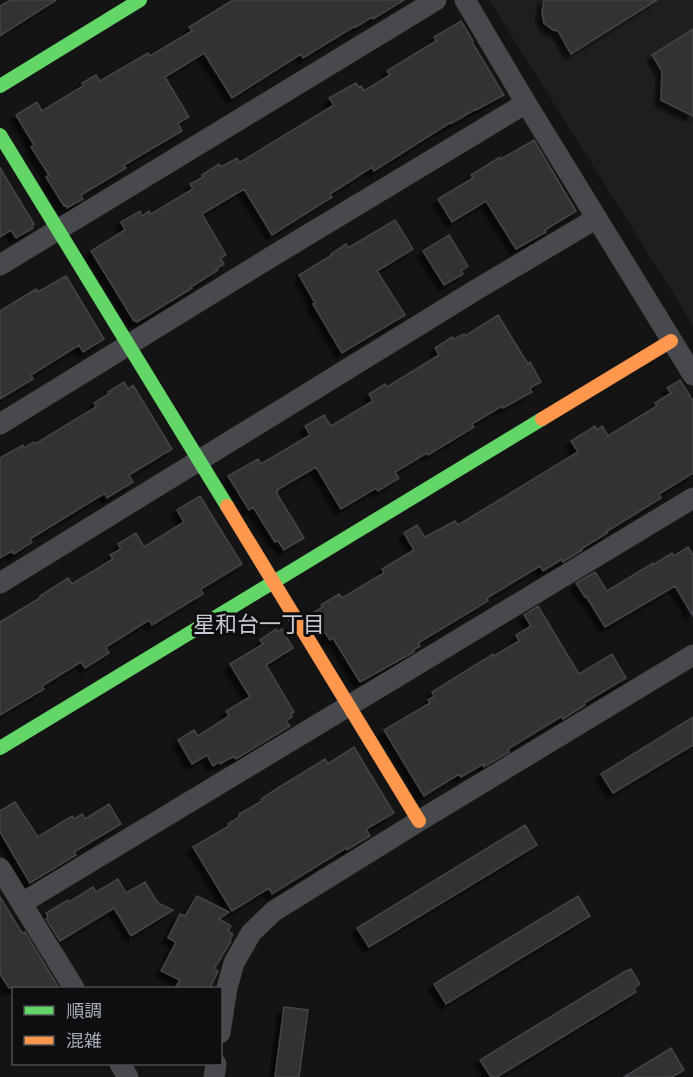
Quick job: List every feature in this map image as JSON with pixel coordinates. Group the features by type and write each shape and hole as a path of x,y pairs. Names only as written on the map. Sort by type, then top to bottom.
{"street":[{"path":"0,86 140,0"},
{"path":"0,266 436,0"},
{"path":"465,0 693,375"},
{"path":"0,424 526,103"},
{"path":"0,135 419,821"},
{"path":"0,583 479,288 597,218"},
{"path":"0,748 671,341"},
{"path":"22,903 693,498"},
{"path":"222,1020 234,963 251,933 274,911 693,655"},
{"path":"0,868 73,987"}],"shaded area":[{"path":"489,0 693,0 693,325"}],"building":[{"path":"11,0 56,0 0,36 0,6"},
{"path":"233,0 404,0 373,19 372,17 355,26 303,58 301,54 232,98 204,53 165,77 189,117 178,123 182,131 124,165 126,168 81,195 83,199 67,208 66,205 64,206 46,177 49,175 31,147 34,145 16,115 37,102 42,111 83,86 82,83 96,75 100,81 148,53 150,56 192,31 189,27"},
{"path":"544,0 657,0 571,54 558,31 544,23 542,13"},
{"path":"461,21 504,95 451,122 374,171 372,167 330,194 332,197 272,235 244,189 202,214 226,255 220,258 224,264 192,288 137,322 134,321 91,251 125,230 121,222 140,211 142,216 149,211 151,214 193,189 190,184 219,164 221,167 237,158 239,163 334,105 329,98 356,83 364,91 390,75 387,71 436,41 434,37"},
{"path":"693,29 693,116 661,100 662,71 652,55"},
{"path":"534,140 576,211 516,249 486,201 452,222 438,199 473,178 471,175 500,157 501,159"},
{"path":"0,168 34,224 33,228 16,238 11,230 0,237"},
{"path":"395,220 413,249 377,271 405,315 342,353 299,275 346,244 348,248"},
{"path":"449,235 468,266 461,271 463,274 444,285 423,251"},
{"path":"66,276 104,339 83,352 79,345 31,375 33,379 0,399 0,311 36,289 38,292"},
{"path":"498,315 541,382 530,388 532,392 472,424 474,427 395,472 399,478 378,491 376,488 341,509 316,467 276,492 304,538 284,550 278,541 275,542 253,507 249,510 228,476 258,459 261,464 310,435 305,426 324,415 331,426 373,401 369,394 385,384 387,387 439,355 435,348 452,337 454,339 464,334 465,336"},
{"path":"680,380 693,401 693,473 659,494 661,498 563,562 562,559 543,571 540,566 487,598 488,601 418,643 420,646 413,650 414,652 360,682 333,638 330,640 312,613 339,594 342,598 384,573 382,569 414,550 404,533 417,525 425,537 455,521 458,525 578,452 571,441 595,426 597,430 602,426 608,436 657,406 655,403 671,393 667,388"},
{"path":"124,382 128,389 133,385 172,449 129,475 133,482 107,498 105,493 30,539 32,542 14,554 12,551 0,558 0,458 23,445 24,448 34,442 35,444 96,407 94,403"},
{"path":"200,496 242,564 201,589 203,594 152,625 149,620 106,647 109,653 85,668 81,662 42,686 44,689 0,715 0,622 68,578 72,584 113,559 110,555 121,549 118,544 136,533 144,547 184,522 177,510"},
{"path":"688,547 693,555 693,616 675,586 605,627 576,583 595,572 607,591 653,563 653,565 672,553 674,556"},
{"path":"538,606 579,674 612,654 626,678 584,703 585,705 563,719 562,716 508,749 509,752 484,767 483,764 461,777 459,774 424,796 384,730 430,703 428,700 434,696 432,692 493,654 494,656 519,641 516,635 531,626 524,615"},
{"path":"276,629 277,632 282,629 293,648 266,665 294,712 291,714 292,717 286,721 290,726 236,759 234,756 213,766 207,755 192,764 178,740 194,730 198,736 229,716 226,711 250,697 230,664 263,644 260,640"},
{"path":"693,717 693,745 613,793 601,774"},
{"path":"354,747 394,813 366,829 370,836 347,850 346,848 272,894 269,888 232,911 193,847 229,826 228,824 240,816 239,814 262,801 261,799 278,788 325,759 328,764"},
{"path":"15,802 38,837 72,816 74,819 82,814 85,819 109,804 121,824 74,852 76,855 30,883 0,832 0,811"},
{"path":"525,825 537,845 369,947 357,928"},
{"path":"118,879 126,893 145,882 158,903 173,910 131,936 114,908 60,941 46,919 48,917 46,913 93,887 96,892"},
{"path":"197,896 229,912 219,919 231,926 228,931 233,934 214,969 218,971 210,987 176,987 180,980 161,971 176,942 168,938 180,914 185,916"},
{"path":"578,896 590,916 446,1004 434,984"},
{"path":"0,897 22,933 25,932 58,987 9,988 0,974"},
{"path":"631,969 640,984 634,988 636,992 497,1077 491,1077 480,1060"},
{"path":"284,1007 308,1010 299,1077 275,1077"},
{"path":"671,1048 684,1070 672,1077 624,1077"}],"traffic: fast":[{"path":"0,86 140,0"},
{"path":"0,135 227,506"},
{"path":"0,748 542,419"}],"traffic: slow":[{"path":"542,419 671,341"},
{"path":"227,506 419,821"}],"district":[{"name":"星和台一丁目","path":"259,624"}]}
